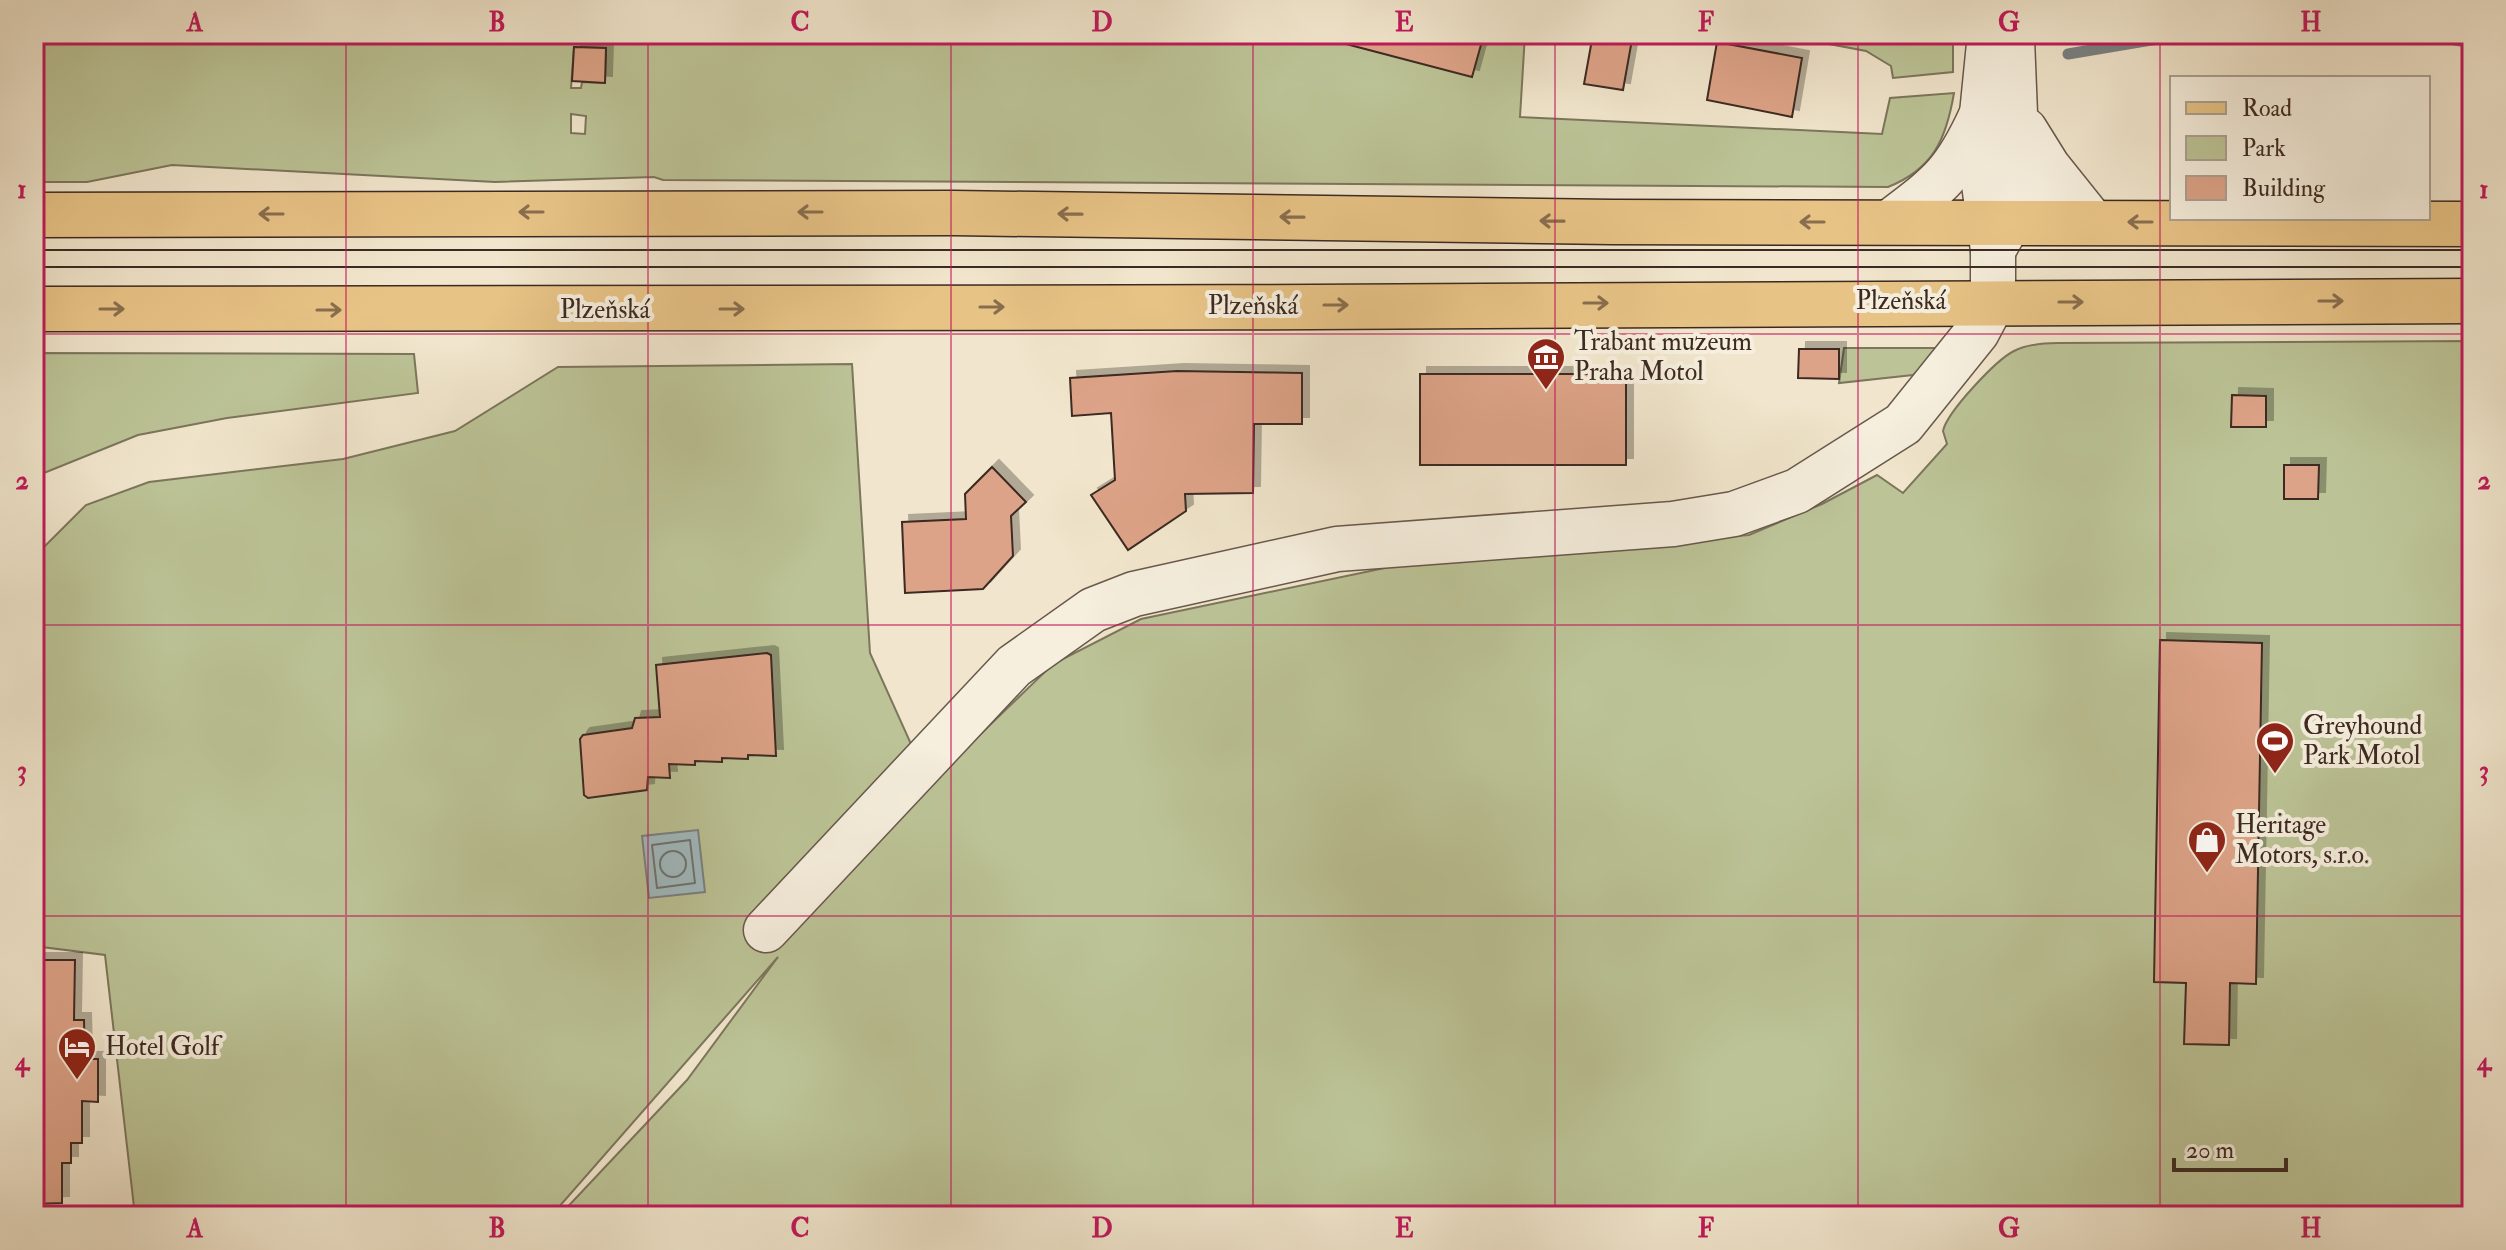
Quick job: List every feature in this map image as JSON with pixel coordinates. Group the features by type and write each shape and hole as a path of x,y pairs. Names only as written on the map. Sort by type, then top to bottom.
{"main road":[{"path":"34,215 937,213 1890,222 1997,232 2092,222 2472,224"},
{"name":"Plzeňská","path":"34,309 636,310 2472,301"}],"street":[{"path":"766,930 1014,666 1093,610 1134,594 1337,549 1673,524 1734,514 1797,491 1903,424 1977,332 1993,302 1997,232 2028,190 1999,114 1990,34"},
{"path":"1890,222 1940,184 1999,114 2012,34"},
{"path":"1999,114 2048,167 2092,222"}],"green space":[{"path":"34,34 1525,34 1520,117 1882,134 1890,98 1954,93 1947,125 1935,151 1916,171 1888,187 663,180 654,177 495,182 172,165 87,182 34,182","holes":["574,47 606,48 605,83 582,82 581,88 571,88","571,114 586,116 585,134 571,133"]},
{"path":"1776,34 1953,34 1953,72 1893,78 1891,66 1866,51"},
{"path":"2472,341 2472,1216 559,1216 687,1080 778,957 551,1216 128,1216 134,1207 105,955 42,947 38,856 34,855 34,557 86,505 149,482 343,459 455,431 558,367 852,364 870,653 929,784 1053,664 1141,619 1399,565 1749,535 1822,504 1877,475 1903,493 1947,444 1943,431 1946,422 1962,400 2006,356 2025,347 2052,343"},
{"path":"1844,348 1935,348 1933,360 1913,375 1839,383"},
{"path":"34,353 414,354 418,393 227,418 138,435 34,477"}],"water":[{"path":"698,830 705,892 649,898 642,836"}],"building":[{"path":"1348,34 1484,34 1472,77 1346,44"},
{"path":"1593,34 1633,34 1623,90 1584,84"},
{"path":"1717,42 1802,58 1792,117 1707,100"},
{"path":"574,47 606,48 605,83 572,81"},
{"path":"1799,349 1839,349 1839,379 1798,378"},
{"path":"1177,371 1302,373 1302,424 1254,424 1253,493 1185,494 1186,511 1128,550 1091,495 1115,480 1111,413 1072,416 1070,378"},
{"path":"1420,374 1626,374 1626,465 1420,465"},
{"path":"2232,395 2266,396 2266,427 2231,427"},
{"path":"2284,465 2319,465 2318,499 2284,499"},
{"path":"992,467 1026,502 1011,516 1013,556 983,589 905,593 902,522 966,519 965,494"},
{"name":"Heritage Motors, s.r.o.","path":"2160,640 2262,643 2256,984 2230,983 2229,1045 2184,1044 2186,983 2154,982"},
{"path":"771,655 776,756 748,755 748,759 722,758 722,762 669,764 670,778 648,777 647,790 588,798 584,795 580,739 583,735 632,728 635,718 660,717 656,665"},
{"path":"34,960 75,960 74,1020 84,1020 85,1059 98,1059 98,1102 82,1101 82,1143 71,1143 71,1163 62,1163 62,1203 34,1204"}],"waterway":[{"path":"2068,54 2187,34"},
{"path":"2421,34 2472,43"}],"tram line":[{"path":"34,250 2472,250"},
{"path":"34,267 2472,267"}],"place":[{"name":"Trabant muzeum Praha Motol","path":"1546,391"},
{"name":"Greyhound Park Motol","path":"2275,775"},
{"name":"Heritage Motors, s.r.o.","path":"2207,874"},
{"name":"Hotel Golf","path":"77,1081"}]}
